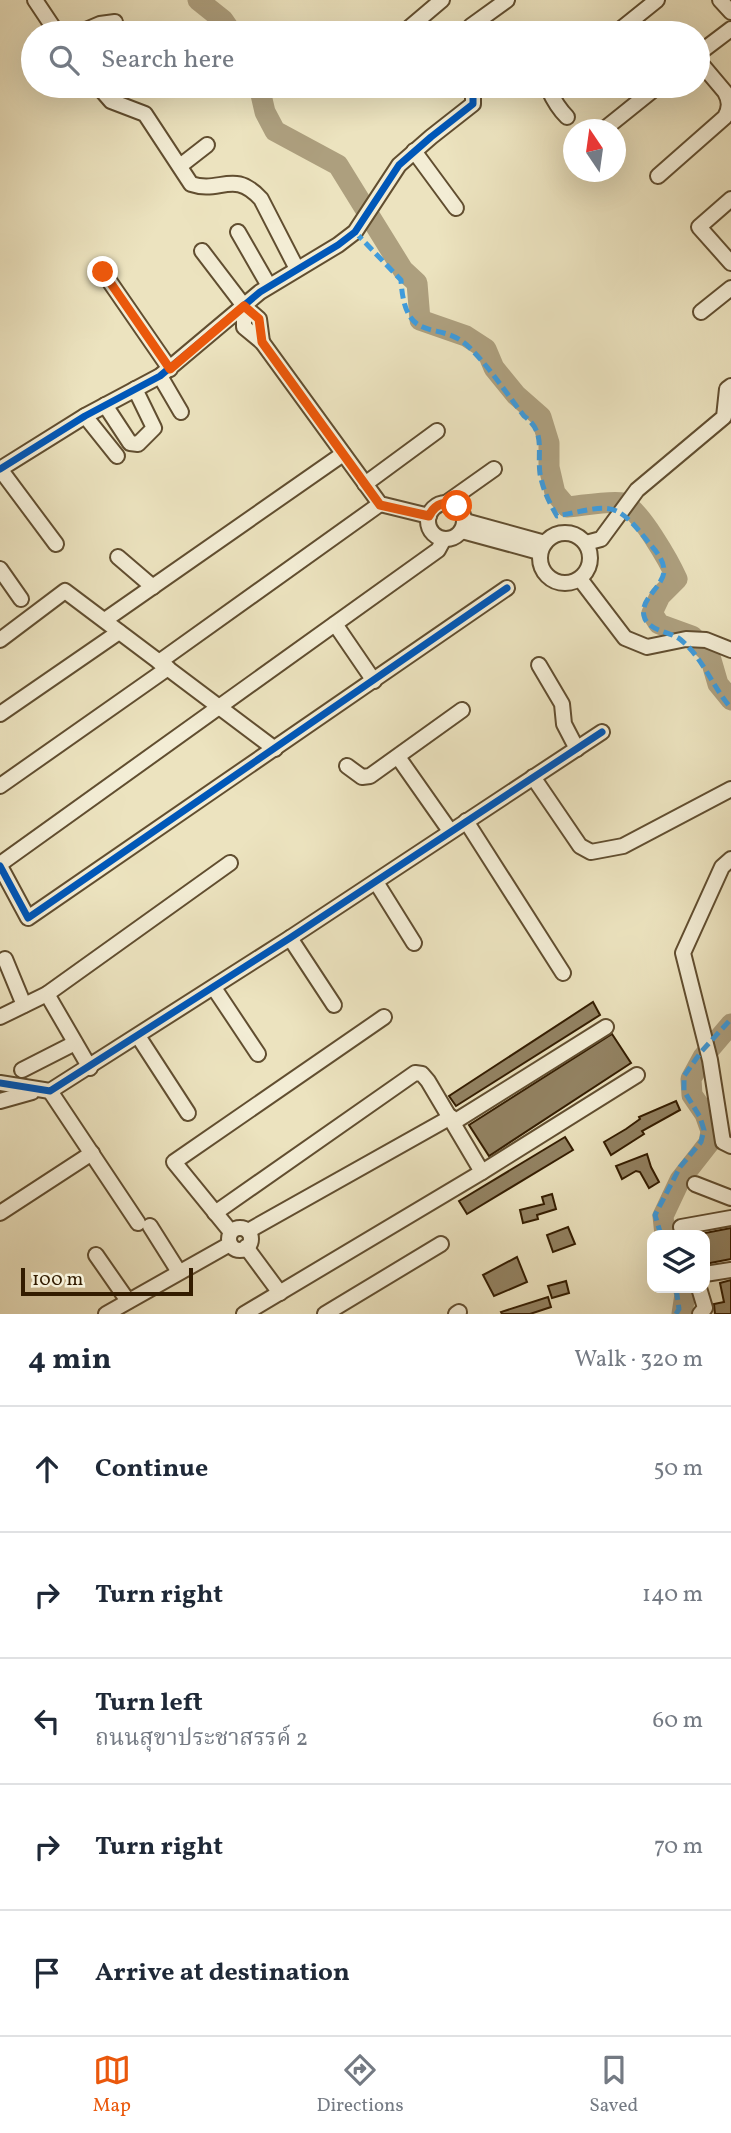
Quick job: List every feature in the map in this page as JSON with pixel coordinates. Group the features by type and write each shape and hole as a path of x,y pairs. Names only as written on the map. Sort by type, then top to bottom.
{"street":[{"path":"35,0 49,21"},
{"path":"417,21 442,0"},
{"path":"478,21 507,0"},
{"path":"630,21 657,0"},
{"path":"720,0 731,12"},
{"path":"710,44 731,27 731,17"},
{"path":"658,176 725,117 729,110 725,92 710,74"},
{"path":"108,98 145,114 191,184 236,183 254,192 261,199 297,269"},
{"path":"56,544 0,469 85,416 165,372 269,286 355,232 389,178 414,152 473,104 473,98"},
{"path":"552,98 566,117"},
{"path":"617,119 643,98"},
{"path":"180,166 207,145"},
{"path":"414,152 456,208"},
{"path":"731,199 699,227 731,263"},
{"path":"238,232 269,286"},
{"path":"202,251 244,306 244,327 262,342 380,505 429,516"},
{"path":"103,272 165,372 181,412"},
{"path":"701,312 731,288"},
{"path":"586,543 601,539 636,490 724,417 727,389 731,386"},
{"path":"105,405 130,443 138,444 154,428 135,389"},
{"path":"85,416 117,456"},
{"path":"365,484 437,431"},
{"path":"104,620 343,454"},
{"path":"446,503 461,510 463,526 454,538 444,540 438,538 429,528 429,516 435,506 446,503 494,470"},
{"path":"0,786 380,505"},
{"path":"463,526 543,548"},
{"path":"565,533 580,537 586,543 591,559 588,570 580,579 568,583 554,581 541,566 543,548 550,538 565,533"},
{"path":"444,540 438,550 0,865 28,918 507,589"},
{"path":"118,557 153,587"},
{"path":"0,569 22,600"},
{"path":"580,579 625,638 647,647 686,639 706,640 731,650"},
{"path":"0,640 65,591 275,749"},
{"path":"335,624 374,681"},
{"path":"0,713 119,632"},
{"path":"539,665 562,704 565,724 577,749"},
{"path":"347,766 366,777 462,710"},
{"path":"0,1101 45,1091 90,1068 602,732"},
{"path":"398,757 450,831"},
{"path":"533,777 580,846 592,852 623,846 731,789"},
{"path":"466,821 563,973"},
{"path":"731,859 722,867 683,953 709,1054 723,1142 731,1146"},
{"path":"0,1017 47,994 230,863"},
{"path":"376,882 414,943"},
{"path":"290,938 334,1005"},
{"path":"5,960 24,1006"},
{"path":"214,988 258,1054"},
{"path":"47,994 90,1068"},
{"path":"248,1231 251,1236 246,1247 240,1250 234,1248 231,1238 215,1213 174,1161 384,1017"},
{"path":"106,1314 231,1238 236,1228 248,1231 453,1119 606,1027"},
{"path":"138,1037 188,1113"},
{"path":"22,1070 75,1043"},
{"path":"215,1213 412,1073 422,1074 453,1119 482,1172"},
{"path":"244,1314 637,1076"},
{"path":"0,1083 45,1091 179,1272"},
{"path":"0,1213 92,1153"},
{"path":"695,1184 731,1198"},
{"path":"682,1230 681,1227 731,1218"},
{"path":"326,1314 441,1244"},
{"path":"246,1247 280,1293"},
{"path":"96,1255 128,1301"},
{"path":"710,1273 731,1270"},
{"path":"700,1293 705,1308 700,1314"}],"building":[{"path":"593,1002 600,1015 456,1106 449,1096"},
{"path":"612,1034 631,1063 489,1156 469,1125"},
{"path":"676,1101 680,1110 642,1131 644,1134 611,1155 604,1142 640,1119 639,1117"},
{"path":"565,1137 573,1150 467,1214 459,1201"},
{"path":"647,1154 659,1182 649,1188 640,1172 636,1171 622,1179 616,1166"},
{"path":"552,1194 556,1209 537,1215 538,1219 523,1223 520,1210 544,1204 542,1197"},
{"path":"568,1227 575,1244 553,1252 547,1235"},
{"path":"731,1228 731,1259 710,1263 710,1232"},
{"path":"517,1257 527,1282 494,1296 483,1275"},
{"path":"731,1280 731,1314 715,1314 714,1304 724,1302 720,1283"},
{"path":"566,1281 569,1293 552,1298 548,1286"},
{"path":"548,1297 551,1307 530,1314 501,1312"}],"waterway":[{"path":"198,0 224,21"},
{"path":"262,98 265,112 275,131 338,165 403,270 417,283 420,320 466,336 486,349 494,368 516,395 541,417 549,443 549,467 555,493 567,507 623,503 630,507 645,525 677,579 660,596 652,613 659,624 692,636 709,653 718,684 731,700"},
{"path":"664,1230 663,1216 680,1180 709,1143 711,1131 705,1114 692,1095 691,1079 703,1057 731,1024"},
{"path":"682,1314 685,1293"}],"marked path":[{"path":"355,232 401,280 409,315 417,324 459,339 470,348 531,422 538,435 543,485 557,516 600,508 610,509 627,518 654,549 661,559 664,571 663,577 644,606 645,619 652,626 677,637 689,647 731,708"},
{"path":"660,1230 655,1215 680,1167 701,1142 704,1130 700,1117 684,1091 684,1076 701,1052 731,1019"},
{"path":"676,1314 679,1309 677,1293"}],"cycle path":[{"path":"0,469 85,416 160,376 260,292 355,232 399,165 473,104 473,98"},
{"path":"0,866 28,918 507,588"},
{"path":"0,1083 50,1091 290,938 602,732"}],"route":[{"path":"103,272 170,369 244,306 259,319 262,342 380,505 429,516 435,506 446,503 457,506"}]}
